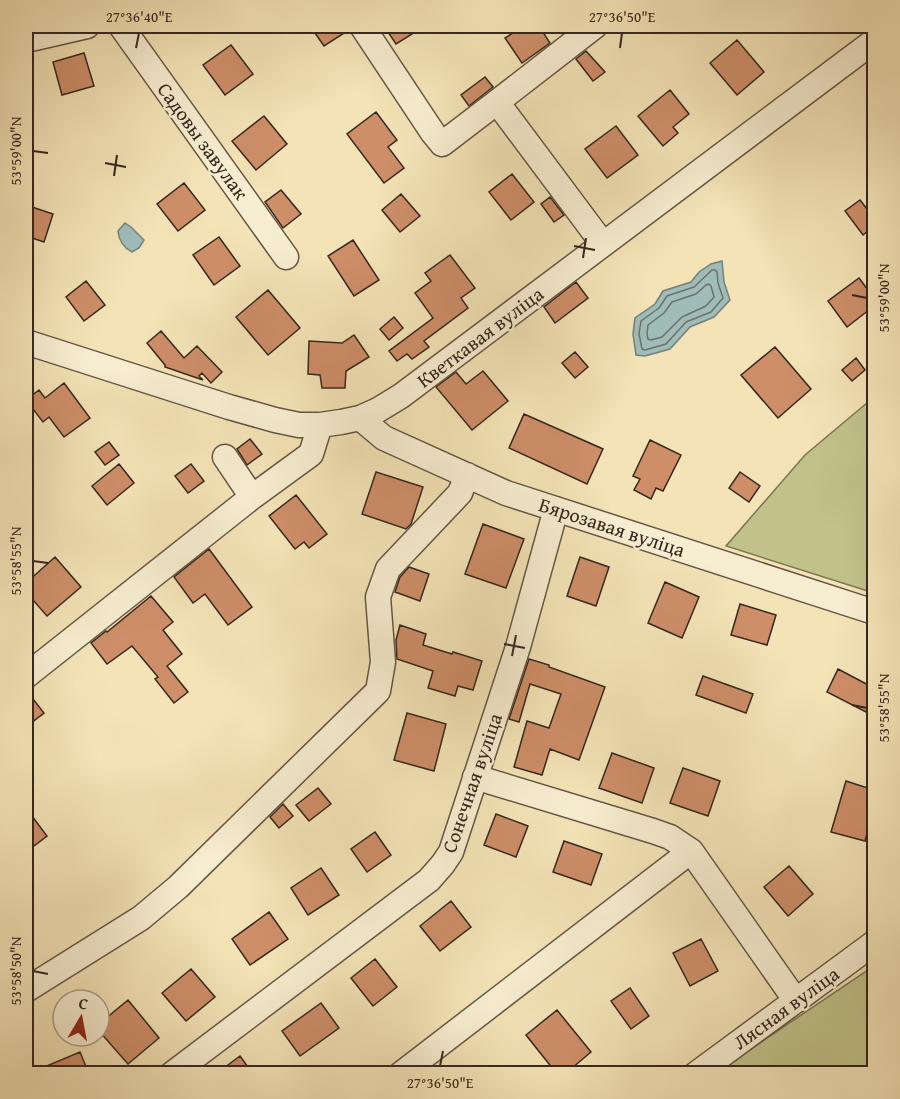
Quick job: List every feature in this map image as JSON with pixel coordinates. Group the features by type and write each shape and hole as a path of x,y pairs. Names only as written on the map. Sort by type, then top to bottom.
{"street":[{"path":"26,40 87,26"},
{"name":"Садовы завулак","path":"121,26 286,256"},
{"path":"362,26 442,144 595,26"},
{"name":"Кветкавая вуліца","path":"26,342 274,420 299,425 320,425 360,418 401,396 874,41"},
{"path":"497,102 603,244"},
{"name":"Бярозавая вуліца","path":"360,418 384,438 506,493 874,612"},
{"path":"26,676 252,497 311,454 320,425"},
{"path":"225,457 252,497"},
{"path":"26,990 141,918 178,887 378,691 383,662 378,597 388,569 460,493 467,475"},
{"name":"Сонечная вуліца","path":"171,1074 429,879 443,864 451,852 518,647 556,509"},
{"path":"475,777 653,831 670,837 691,851 796,1001"},
{"path":"400,1074 691,851"},
{"name":"Лясная вуліца","path":"696,1074 874,943"}],"green space":[{"path":"874,397 874,593 726,546 805,455"},
{"path":"874,966 874,1073 715,1073"}],"water":[{"path":"125,223 144,240 139,248 132,252 122,244 118,231"},
{"path":"722,261 724,282 730,300 714,317 690,327 670,349 645,356 636,355 633,334 635,318 655,304 663,291 691,282 699,272 711,264"}],"building":[{"path":"310,26 348,26 349,30 324,46"},
{"path":"384,26 425,26 396,44"},
{"path":"524,26 539,26 550,43 522,63 505,38"},
{"path":"737,40 764,72 737,95 710,63"},
{"path":"231,45 253,74 225,95 203,65"},
{"path":"586,51 605,72 593,81 576,59"},
{"path":"84,53 94,86 62,95 53,62"},
{"path":"485,77 493,87 469,106 461,95"},
{"path":"670,90 689,114 673,127 678,133 663,146 638,116"},
{"path":"376,112 397,140 388,147 404,168 384,183 347,134"},
{"path":"264,116 287,144 256,170 232,141"},
{"path":"616,126 638,155 607,178 585,149"},
{"path":"512,174 534,202 511,220 489,192"},
{"path":"184,183 205,210 178,231 157,204"},
{"path":"281,190 301,214 283,228 265,202"},
{"path":"401,194 420,216 400,232 382,210"},
{"path":"550,197 564,215 554,222 541,204"},
{"path":"860,200 874,218 874,226 863,235 845,211"},
{"path":"26,205 53,214 44,242 26,236"},
{"path":"219,237 240,266 214,285 193,255"},
{"path":"353,240 379,280 354,296 328,256"},
{"path":"450,255 475,288 461,298 468,308 424,341 429,347 412,359 407,354 397,361 389,351 433,318 415,293 431,281 425,273"},
{"path":"859,278 874,298 874,306 847,327 828,301"},
{"path":"86,281 105,305 84,321 66,297"},
{"path":"576,282 588,298 555,323 544,307"},
{"path":"268,290 300,328 268,355 236,317"},
{"path":"394,317 403,328 389,340 380,329"},
{"path":"161,331 184,358 197,346 222,372 211,383 202,373 199,376 203,380 165,367 147,343"},
{"path":"354,335 369,357 346,371 345,388 322,388 320,375 308,374 309,341 342,343"},
{"path":"775,347 811,389 778,418 741,375"},
{"path":"575,352 588,367 575,378 562,363"},
{"path":"856,358 865,370 852,381 842,370"},
{"path":"483,371 508,401 472,430 436,387 456,372 466,384"},
{"path":"64,383 90,418 64,437 49,417 43,422 26,400 39,390 45,398"},
{"path":"524,414 603,449 587,484 509,448"},
{"path":"250,439 262,454 247,465 237,449"},
{"path":"650,440 681,455 663,491 656,488 651,499 634,490 640,479 633,476"},
{"path":"109,442 119,455 105,465 95,452"},
{"path":"119,464 134,483 107,505 92,486"},
{"path":"191,464 204,481 188,493 175,476"},
{"path":"376,472 423,487 411,524 406,529 362,514"},
{"path":"740,472 760,486 749,502 729,488"},
{"path":"296,495 327,534 309,548 304,542 295,549 269,516"},
{"path":"483,524 524,539 506,588 465,574"},
{"path":"209,549 252,607 228,625 205,594 193,603 174,577"},
{"path":"55,557 81,587 47,616 26,592 26,583"},
{"path":"580,557 609,567 596,606 567,596"},
{"path":"409,567 429,574 420,601 395,592 400,577"},
{"path":"665,582 699,597 682,638 648,623"},
{"path":"151,596 173,622 163,630 182,654 167,666 188,692 174,703 155,679 158,677 132,646 107,664 91,643"},
{"path":"740,604 776,615 767,645 731,635"},
{"path":"400,625 426,634 423,645 482,661 473,690 458,686 455,696 428,688 433,671 397,659 396,640"},
{"path":"529,659 605,687 579,760 550,749 542,775 514,767 527,721 549,728 561,694 530,684 519,722 509,719"},
{"path":"838,669 874,688 874,697 866,712 827,692"},
{"path":"703,676 753,694 746,713 696,695"},
{"path":"26,690 44,713 26,727"},
{"path":"407,713 446,724 434,771 394,760"},
{"path":"612,753 654,768 642,803 599,788"},
{"path":"683,768 720,781 708,816 670,803"},
{"path":"846,781 874,790 874,806 865,841 831,832"},
{"path":"318,788 331,804 309,821 296,805"},
{"path":"283,804 293,816 279,828 270,817"},
{"path":"26,808 47,836 26,852"},
{"path":"496,814 528,826 516,857 484,845"},
{"path":"375,832 391,855 367,872 351,849"},
{"path":"564,841 602,854 591,885 553,872"},
{"path":"789,866 813,894 788,916 764,887"},
{"path":"321,868 339,895 308,915 291,888"},
{"path":"451,901 471,927 440,951 420,926"},
{"path":"269,912 288,939 250,965 232,939"},
{"path":"701,939 718,971 690,986 673,953"},
{"path":"375,959 397,987 373,1006 351,978"},
{"path":"191,969 215,997 186,1021 162,993"},
{"path":"630,988 649,1016 631,1029 611,1001"},
{"path":"128,1000 159,1038 128,1064 111,1045 111,1014"},
{"path":"321,1003 339,1028 300,1056 282,1031"},
{"path":"557,1010 591,1052 565,1074 557,1074 526,1035"},
{"path":"80,1052 89,1074 30,1074 30,1073"},
{"path":"240,1056 253,1074 216,1074"}]}
